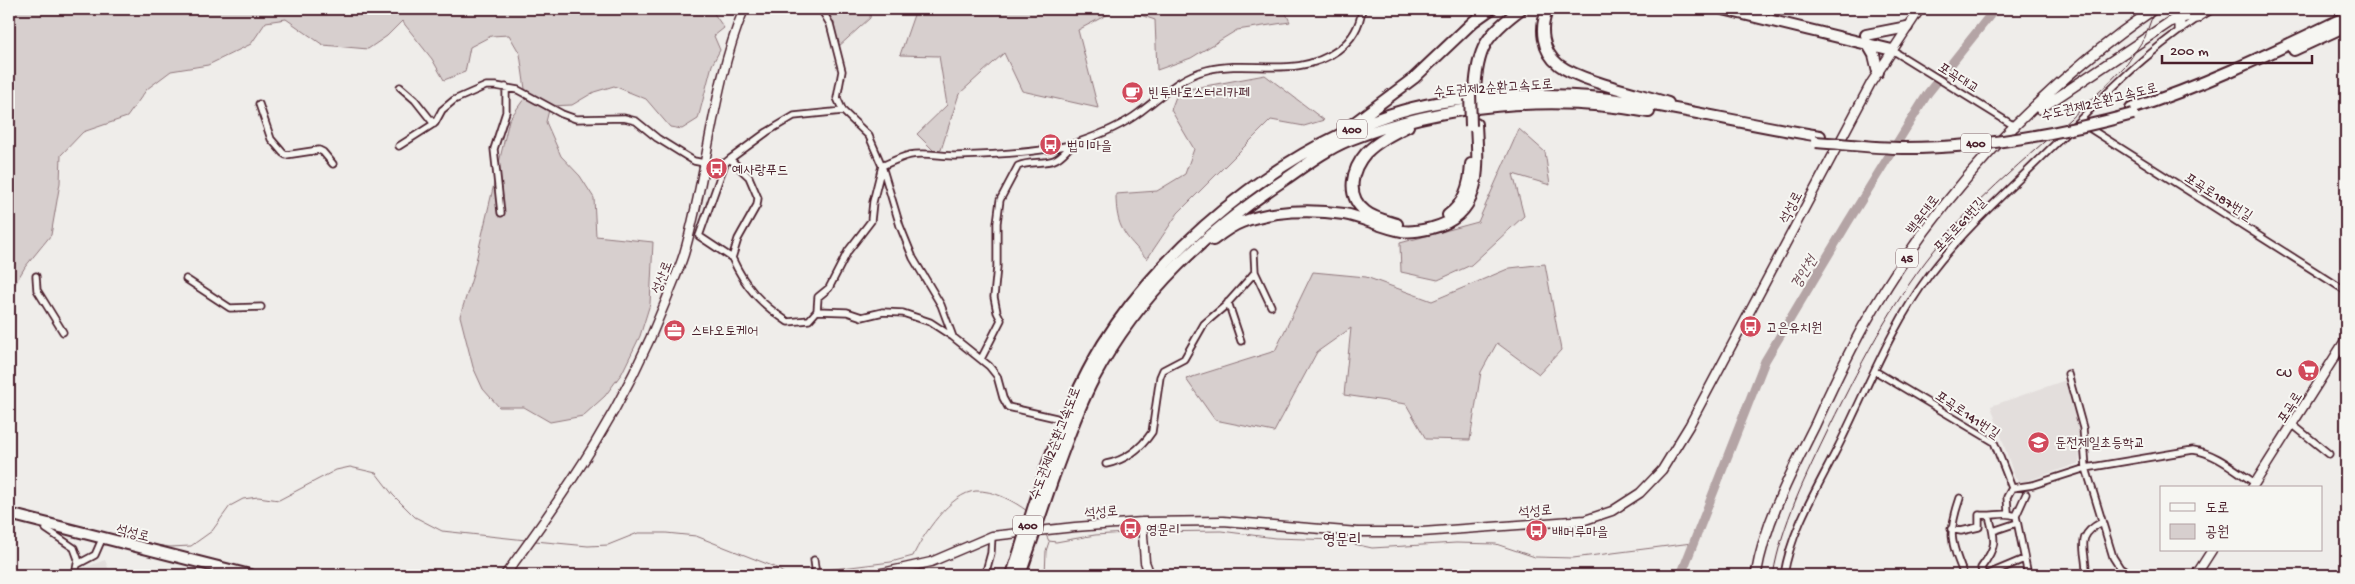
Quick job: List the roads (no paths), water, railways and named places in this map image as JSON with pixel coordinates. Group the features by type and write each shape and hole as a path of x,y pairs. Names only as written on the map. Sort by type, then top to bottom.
{"highway":[{"path":"1344,132 1414,78 1474,21 1491,9"},
{"path":"1190,252 1200,248 1241,222 1288,212 1345,214 1378,226 1404,232 1443,225 1459,215 1469,204 1474,190 1477,154 1470,71 1475,51 1486,31 1511,9"},
{"path":"1473,93 1482,47 1496,27 1521,9"},
{"path":"1548,9 1544,17 1543,37 1548,53 1559,65 1578,75 1729,118 1736,122"},
{"path":"1723,9 1866,39 1907,27"},
{"path":"1745,9 1866,39 1895,51"},
{"name":"수도권제2순환고속도로","path":"2132,112 2234,71 2346,17"},
{"name":"수도권제2순환고속도로","path":"1012,575 1049,476 1074,420 1105,360 1136,314 1160,284 1190,252 1243,207 1332,148 1372,132 1421,119 1491,106 1520,103 1591,105 1638,110 1818,139 1955,140 2061,126 2132,112 2212,87 2346,26"},
{"path":"1866,39 1874,55 1878,72"},
{"name":"수도권제2순환고속도로","path":"1020,575 1066,415 1094,358 1120,319 1159,271 1195,234 1249,191 1310,150 1344,132 1436,103 1537,95 1590,97 1636,102 1818,139"},
{"path":"1421,119 1382,140 1367,152 1357,166 1351,184 1357,200 1365,211 1407,228 1439,221 1454,211 1464,198 1470,172 1474,125"},
{"name":"석성로","path":"9,514 226,575"},
{"name":"석성로","path":"9,520 250,575"}],"main road":[{"name":"백옥대로","path":"1756,575 1764,542 1779,497 1864,326 1898,271 1931,224 1974,170 2076,69 2110,40 2154,9"},
{"path":"2016,127 2056,97 2173,20 2190,16 2197,18"},
{"path":"2173,20 2180,22 2180,29"}],"street":[{"name":"성산로","path":"505,575 584,463 618,406 648,346 683,255 698,202 704,163 731,40 744,9"},
{"path":"821,9 830,24 842,71 837,98 843,111 869,136 882,166 900,226 913,258 942,305 953,336"},
{"path":"882,166 911,155 998,153 1074,144 1103,133 1139,113 1175,83 1207,70 1241,67 1266,69 1296,67 1326,59 1345,45 1356,30 1361,21 1362,9"},
{"name":"석성로","path":"873,575 931,562 992,536 1048,530 1223,521 1358,532 1422,532 1585,520 1612,511 1640,493 1662,470 1689,426 1878,72 1895,51 1907,27 1920,9"},
{"name":"포곡로61번길","path":"1784,575 1798,530 1900,321 1930,274 1999,199 2141,60 2180,29 2213,9"},
{"name":"포곡대교","path":"1895,51 2016,127"},
{"path":"399,146 434,124 448,105 468,92 486,86 506,86 518,90 562,114 576,119 624,118 636,120 665,143 694,161 704,163 727,161 767,132 794,116 843,111"},
{"path":"501,213 494,149 506,112 506,86"},
{"path":"400,87 415,100 434,124"},
{"path":"259,104 271,139 283,153 320,150 333,164"},
{"name":"포곡로187번길","path":"2079,121 2346,292"},
{"path":"981,359 1002,320 997,312 994,297 997,267 997,223 1000,200 1018,166 1025,162 1054,160 1074,144"},
{"path":"727,161 699,236 732,258 750,290 763,305 788,322 809,320 816,312 818,297 829,288 848,251 871,221 873,202 882,166"},
{"path":"727,161 748,177 758,198 757,205 738,239 732,258"},
{"path":"1254,253 1254,272 1271,306"},
{"path":"1106,464 1124,460 1148,438 1152,432 1160,377 1163,370 1184,359 1204,324 1228,302 1254,272"},
{"path":"36,276 37,290 63,332"},
{"path":"186,279 230,308 262,307"},
{"path":"1228,302 1241,340"},
{"path":"816,312 847,312 862,317 883,312 903,313 930,322 953,336 981,359 997,376 1003,398 1008,406 1056,418"},
{"name":"포곡로","path":"2254,486 2346,339"},
{"name":"포곡로141번길","path":"1876,371 1994,442 2012,488"},
{"path":"2068,374 2083,428 2086,468 2102,522 2116,564 2131,575"},
{"path":"2292,424 2329,454"},
{"path":"2008,512 2007,498 2012,488 2033,485 2086,468 2193,450 2217,458 2254,486"},
{"path":"2026,494 2016,516 2028,575"},
{"path":"1960,498 1951,529 1953,548 1964,575"},
{"path":"1951,529 1961,531 1979,527 1979,515 1989,516 2008,512 2016,516"},
{"path":"1989,516 1993,531 1994,549 1981,568 1984,575 2024,559"},
{"path":"2086,575 2084,538 2087,531 2102,522"},
{"path":"1993,531 2017,523"},
{"path":"1142,525 1146,562 1150,575"},
{"path":"46,529 74,548 78,555 75,575"},
{"path":"985,575 991,553 992,536"},
{"path":"78,564 95,555 101,541"},
{"path":"2196,575 2211,552"},
{"path":"814,560 816,575"}],"waterway":[{"name":"경안천","path":"1681,575 1765,361 1928,93 1995,9"},
{"path":"147,544 170,547 191,546 212,531 230,506 243,499 258,497 279,500 336,470 350,467 376,473 393,495 415,517 442,531 526,540"},
{"path":"818,571 891,562 913,556 930,527 939,516 947,507 966,493 983,491 996,494 1027,511"},
{"path":"1147,532 1221,531 1275,538 1336,540 1372,548 1456,543 1496,544 1535,557 1573,558 1692,543"},
{"path":"1045,533 1049,541 1056,542 1095,535 1141,532"},
{"path":"535,541 588,546 608,545 638,533 696,536 775,567 786,575"},
{"path":"1045,575 1046,551 1049,542"},
{"path":"803,575 814,572"}],"tram line":[{"path":"1773,575 1782,537 1789,518 1829,428 1884,323 1916,274 1934,250 1975,205 2085,106 2127,64 2145,37 2155,9"}],"place":[{"name":"빈투바로스터리카페","path":"1132,92"},
{"name":"법미마을","path":"1051,145"},
{"name":"예사랑푸드","path":"716,169"},
{"name":"고은유치원","path":"1750,327"},
{"name":"스타오토케어","path":"675,330"},
{"name":"CU","path":"2308,371"},
{"name":"둔전제일초등학교","path":"2039,442"},
{"name":"영문리","path":"1130,529"},
{"name":"배머루마을","path":"1536,531"}],"district":[{"name":"영문리","path":"1342,538"}]}
